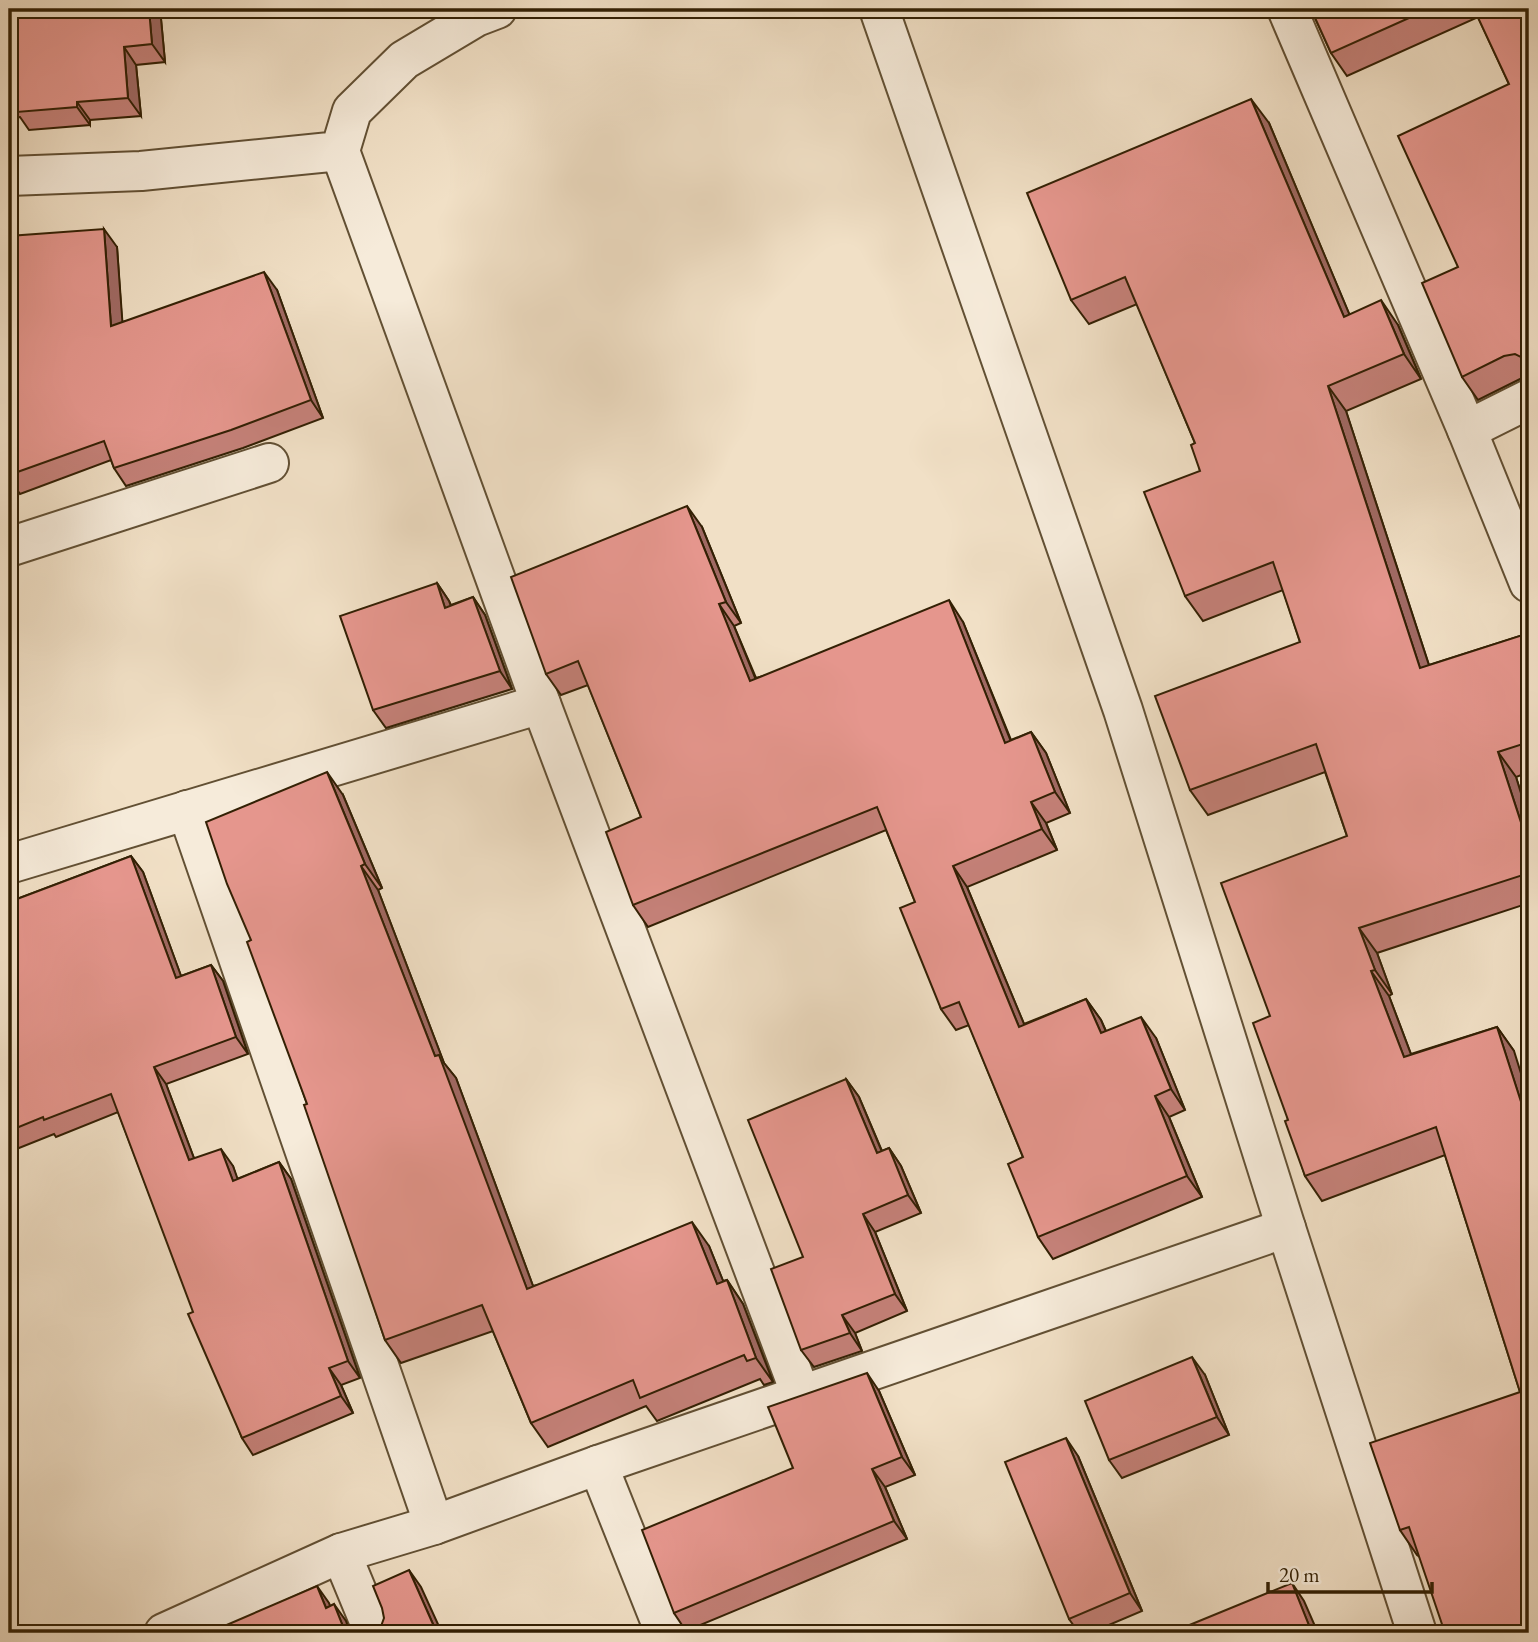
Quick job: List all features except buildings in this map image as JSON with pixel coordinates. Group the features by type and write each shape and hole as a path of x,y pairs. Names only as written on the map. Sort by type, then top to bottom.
{"street":[{"path":"879,9 1123,710 1417,1633"},
{"path":"1287,9 1467,430 1529,583"},
{"path":"482,12 404,60 352,111 340,151 541,704 801,1395"},
{"path":"9,176 141,170 340,151"},
{"path":"1467,430 1529,399"},
{"path":"9,547 269,463"},
{"path":"9,864 541,704"},
{"path":"187,810 434,1525"},
{"path":"164,1633 341,1553 434,1525 598,1465 1286,1228"},
{"path":"598,1465 665,1633"},
{"path":"341,1553 374,1633"}]}
